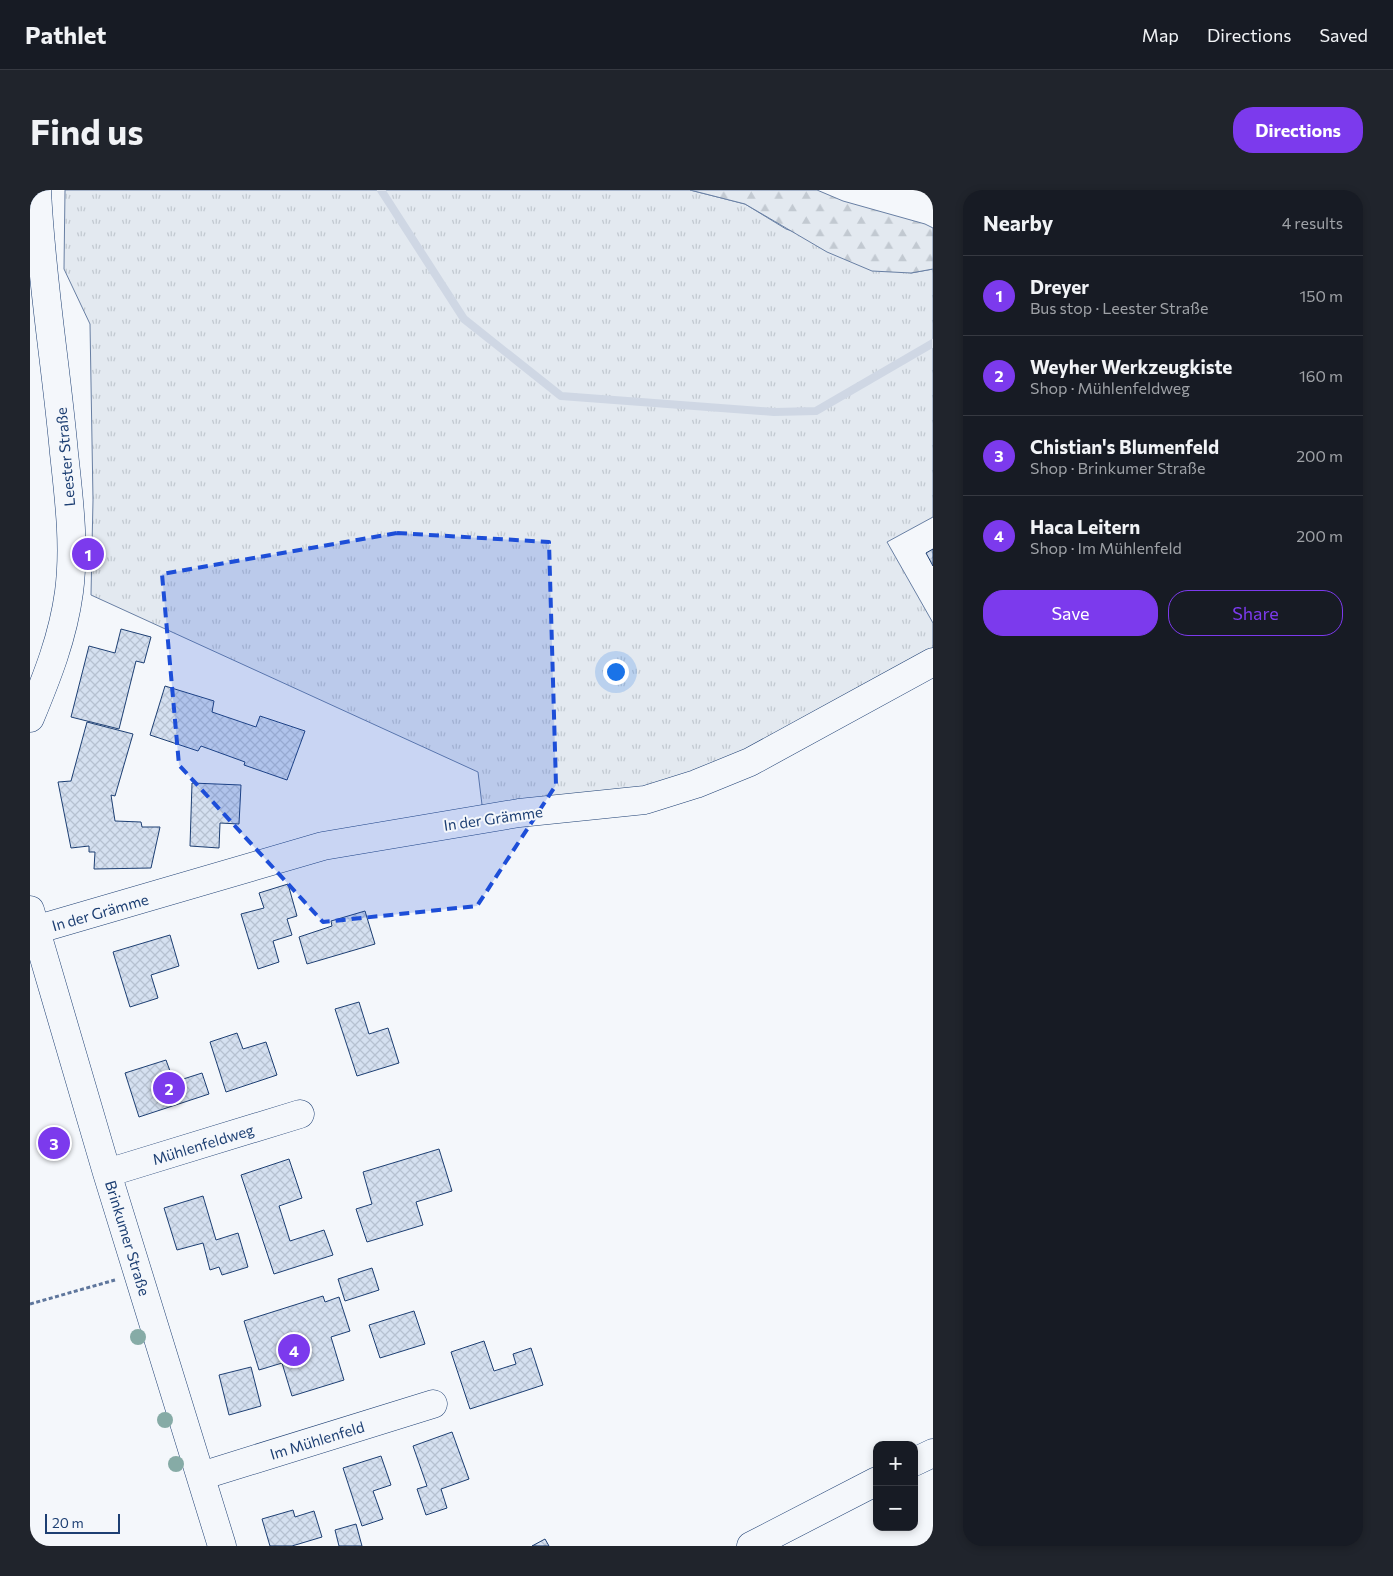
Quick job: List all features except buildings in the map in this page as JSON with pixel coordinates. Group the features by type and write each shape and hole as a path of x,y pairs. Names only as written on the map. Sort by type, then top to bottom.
{"street":[{"name":"Leester Straße","path":"30,718 54,657 62,629 69,591 71,546 56,369 39,242 37,190"},
{"name":"In der Grämme","path":"32,920 323,846 519,813 646,800 696,784 750,762 933,662"},
{"name":"Brinkumer Straße","path":"32,920 107,1173 222,1546"},
{"name":"Mühlenfeldweg","path":"107,1173 300,1114"},
{"name":"Im Mühlenfeld","path":"200,1476 433,1404"},
{"path":"918,1460 933,1453"},
{"path":"751,1546 873,1484"}],"path":[{"path":"30,1304 98,1283 140,1275"}],"highlighted area":[{"path":"397,533 549,542 556,785 477,906 323,922 179,765 162,574"}],"green space":[{"path":"65,190 690,190 745,204 786,229 911,273 933,269 933,517 887,542 933,623 933,650 744,754 643,789 483,813 478,772 91,595 93,500 90,324 64,269"},
{"path":"690,190 817,190 843,201 925,224 933,228 933,269 911,273 872,271 827,252 745,204"}],"waterway":[{"path":"381,190 464,319 561,396 774,412 816,411 933,343"}],"place":[{"name":"Dreyer","path":"88,554"},
{"name":"Weyher Werkzeugkiste","path":"169,1088"},
{"name":"Chistian's Blumenfeld","path":"54,1143"},
{"name":"Haca Leitern","path":"294,1350"}]}
